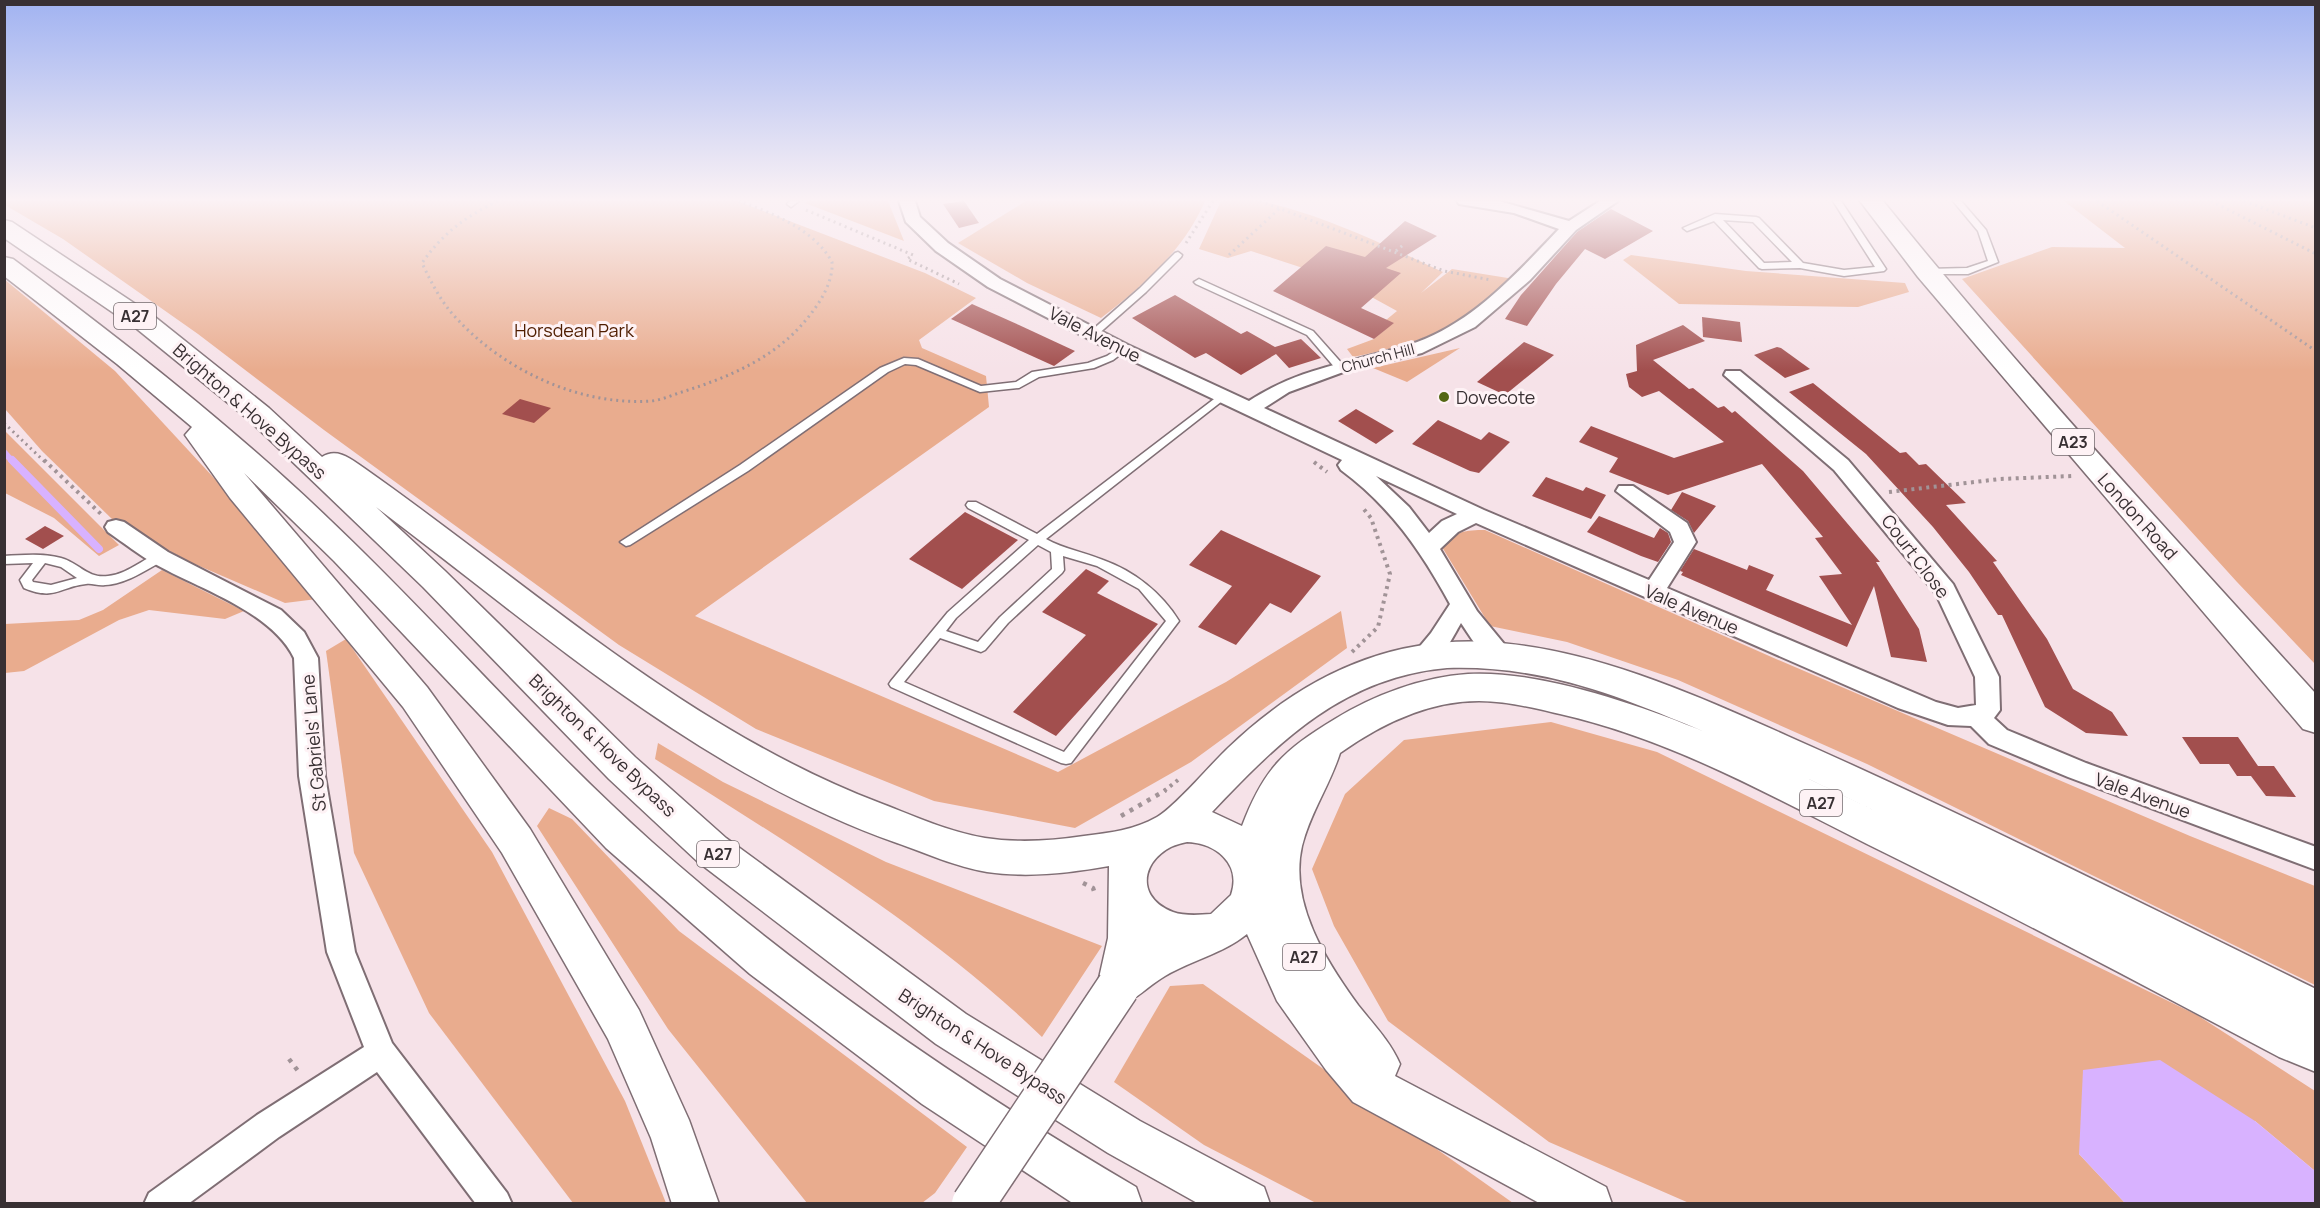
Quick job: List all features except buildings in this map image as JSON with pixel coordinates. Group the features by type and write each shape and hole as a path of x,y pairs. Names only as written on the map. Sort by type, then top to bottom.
{"highway":[{"name":"Brighton & Hove Bypass","path":"49,257 146,323 259,414 426,571 622,768 712,850 951,1029 1124,1137 1246,1203"},
{"name":"London Road","path":"1915,257 2100,474 2316,719"},
{"name":"Brighton & Hove Bypass","path":"4,264 110,343 228,442 319,528 587,806 654,868 760,956 890,1056 1060,1169 1119,1203"},
{"name":"A27","path":"165,391 241,491 415,697 516,841 624,1025 673,1136 696,1203"},
{"name":"A27","path":"259,414 370,486 483,573 676,715 775,772 832,800 872,818 986,855 1043,859 1146,829 1220,779 1286,716 1353,677 1392,664 1424,657 1503,656 1542,661 1632,687 1796,756 2117,911 2310,1040"},
{"name":"A27","path":"1589,1203 1369,1086 1341,1055 1292,987 1250,879 1273,796 1294,766 1350,726 1379,711 1439,692 1466,688 1505,689 1572,702 1683,740 1824,804 2310,1040"},
{"name":"A27","path":"1325,744 1313,778 1292,820 1281,856 1281,886 1288,918 1304,956 1355,1036 1385,1072 1448,1127"},
{"path":"973,1203 1118,987 1139,969 1217,932 1244,911 1250,879 1240,847 1228,836 1211,828 1194,825 1146,829 1133,858 1112,891"},
{"path":"1112,891 1163,928 1180,934 1217,932"},
{"path":"1112,891 1131,931 1128,956 1118,987"}],"street":[{"name":"Vale Avenue","path":"957,257 994,284 1122,349 1222,396 1307,447 1358,472 1396,504 1429,548 1460,606 1503,656"},
{"name":"Church Hill","path":"1248,410 1282,388 1340,368 1416,349 1469,323 1514,284 1540,257"},
{"name":"Court Close","path":"1733,375 1841,465 1945,590 1987,677 1988,710 1977,717"},
{"name":"Vale Avenue","path":"1307,447 1477,515 1907,702 1965,719 1977,717 1998,737 2077,770 2316,859"},
{"path":"1626,490 1679,528 1685,542 1653,592"},
{"path":"1429,548 1440,532 1454,522 1477,515"},
{"name":"St Gabriels' Lane","path":"116,527 159,557 273,616 296,638 306,658 312,776 340,952 381,1053 496,1203"},
{"path":"1424,657 1440,643 1446,626 1460,606"},
{"path":"160,1203 268,1126 381,1053"}],"lane":[{"path":"1093,334 1176,257"},
{"path":"1754,257 1762,266 1800,265 1844,273 1881,269 1873,257"},
{"path":"1793,257 1800,265"},
{"path":"1927,272 1968,271 1993,262 1991,257"},
{"path":"1199,282 1310,333 1340,368"},
{"path":"626,542 744,468 884,370 904,361 918,362 980,389 1018,385 1036,374 1090,366 1110,358 1122,349"},
{"path":"972,505 1038,539 1057,550 1101,563 1143,586 1173,621 1066,759 895,684 952,615 1038,539 1222,396"},
{"path":"937,633 981,647 1058,570 1057,550"},
{"path":"42,559 26,580 34,588 55,590 88,579 118,579 159,557"},
{"path":"4,560 42,559 73,567 88,579"}],"path":[{"path":"425,257 422,263 429,285 455,317 483,342 533,377 610,399 650,401 705,386 760,360 796,332 818,306 831,276 832,262 829,257"},
{"path":"909,257 907,259 962,285"},
{"path":"1411,257 1444,271 1514,284"},
{"path":"2177,257 2316,351"},
{"path":"4,423 116,527"},
{"path":"1307,447 1331,475"},
{"path":"1869,496 2000,478 2100,474"},
{"path":"1351,653 1378,627 1389,574 1371,518 1359,503"},
{"path":"1146,829 1158,796 1183,776"},
{"path":"1075,879 1093,888 1112,891"}],"green space":[{"name":"Horsdean Park","path":"89,257 884,257 925,273 976,298 919,340 922,348 986,376 989,407 695,616 1058,772 1226,682 1341,611 1347,648 1191,762 1075,828 934,801 756,729 619,645 324,430 198,334"},
{"path":"983,257 1168,257 1147,280 1101,318 1027,283"},
{"path":"1270,257 1412,257 1443,272 1421,293 1452,269 1514,279 1476,309 1440,331 1401,346 1353,357 1347,349 1374,339 1393,323 1386,320 1397,311 1366,294 1306,269"},
{"path":"1627,257 1648,257 1746,271 1905,283 1909,292 1858,307 1679,304 1623,260"},
{"path":"2023,257 2315,257 2315,664 2237,582 1962,279"},
{"path":"4,279 115,371 325,598 285,603 190,562 113,520 42,451 5,409"},
{"path":"1460,348 1407,382 1373,368"},
{"path":"5,431 119,545 99,556 54,518 5,493"},
{"path":"1485,530 1776,659 2190,836 2315,886 2315,985 1867,764 1678,680 1567,642 1490,626 1442,547 1451,538 1461,533"},
{"path":"162,570 244,611 225,619 149,610 119,620 24,671 5,673 5,624 79,620 103,610"},
{"path":"346,639 492,852 625,1101 666,1203 573,1203 429,1013 354,853 326,651"},
{"path":"1551,722 1657,752 2197,1015 2315,1091 2315,1171 2255,1121 2079,1154 2125,1203 1689,1203 1549,1142 1388,1021 1334,926 1312,869 1345,794 1404,740"},
{"path":"658,743 723,782 886,862 1102,946 1042,1037 952,959 856,888 655,759"},
{"path":"549,808 572,819 679,931 967,1147 935,1193 922,1203 807,1203 668,1029 537,826"},
{"path":"1203,984 1513,1203 1316,1203 1204,1145 1114,1082 1170,986"}],"shaded area":[{"path":"2160,1060 2255,1121 2315,1171 2315,1203 2125,1203 2079,1154 2083,1070"}],"waterway":[{"path":"4,452 13,462"},
{"path":"12,460 99,549"}],"place":[{"name":"Dovecote","path":"1444,397"}]}
